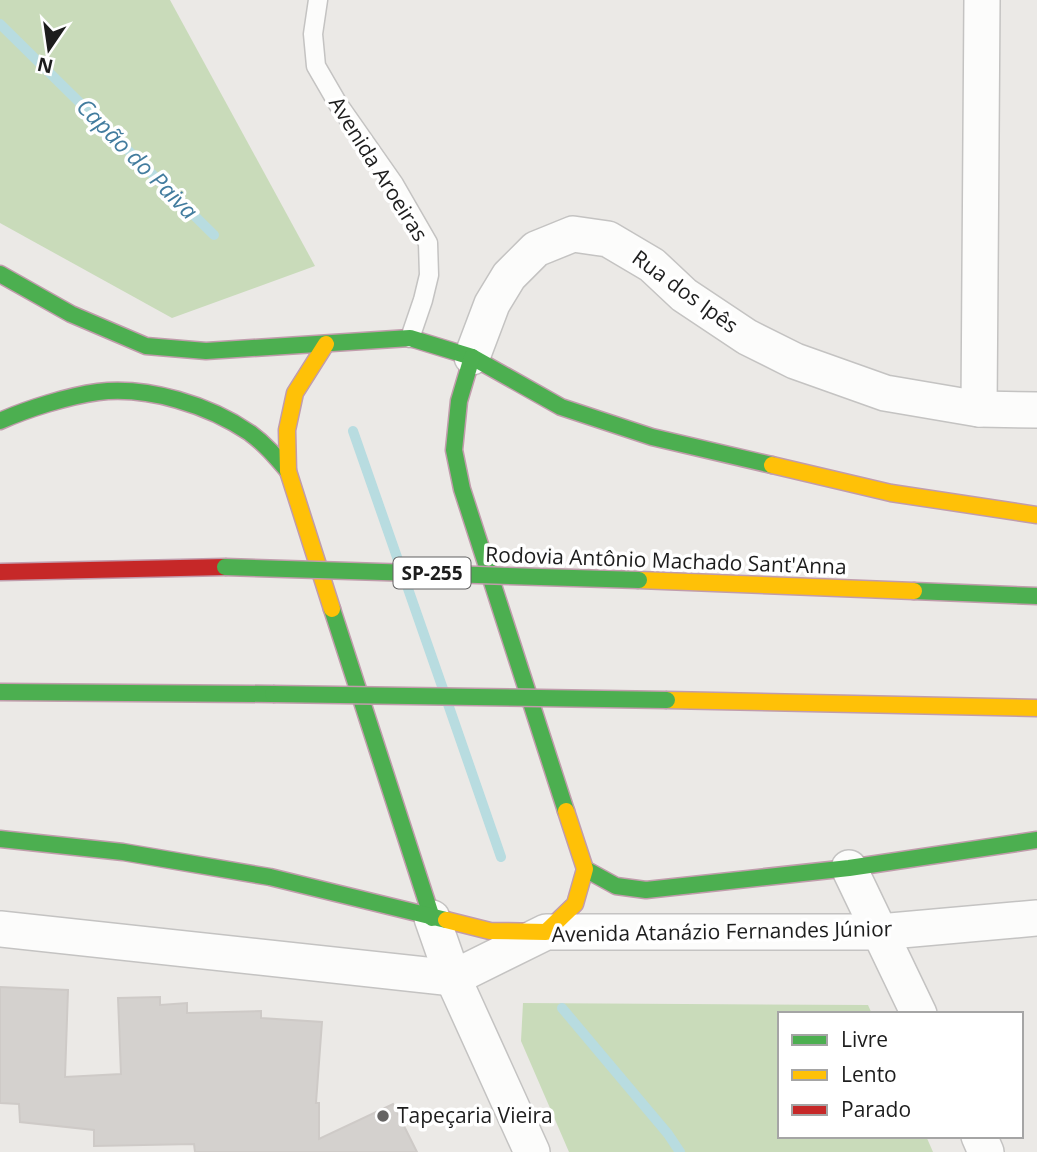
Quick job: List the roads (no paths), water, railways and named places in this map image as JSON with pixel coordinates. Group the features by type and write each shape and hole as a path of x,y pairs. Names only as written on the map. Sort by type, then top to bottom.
{"highway":[{"path":"0,274 71,314 146,346 206,351 410,338 472,357 561,407 652,437 891,492 1037,514"},
{"path":"326,344 295,393 287,430 288,471 432,918"},
{"path":"0,839 123,852 270,877 490,931 545,932 575,904 585,869 461,489 454,450 459,401 472,357"},
{"path":"0,421 20,411 96,393 133,392 206,410 239,427 267,447 288,471"},
{"name":"Rodovia Antônio Machado Sant'Anna","path":"0,572 225,567 1037,596"},
{"path":"0,692 667,700 1037,708"},
{"path":"585,869 616,886 646,890 849,868 1037,841"}],"street":[{"path":"979,409 982,0"},
{"name":"Rua dos Ipês","path":"472,357 492,304 509,276 536,249 573,234 608,239 652,265 684,295 747,337 795,361 886,393 979,409 1037,410"},
{"path":"849,868 918,1012"},
{"path":"432,918 453,978 532,1152"},
{"name":"Avenida Atanázio Fernandes Júnior","path":"453,978 545,932 878,932 1037,918"},
{"path":"0,929 453,978"}],"lane":[{"name":"Avenida Aroeiras","path":"318,0 313,34 316,65 338,104 394,184 428,243 429,275 410,338"}],"waterway":[{"name":"Capão do Paiva","path":"0,24 214,235"},
{"path":"353,431 443,689"},
{"path":"448,704 501,857"},
{"name":"Capão do Paiva","path":"562,1008 668,1134 680,1152"}],"place":[{"name":"Tapeçaria Vieira","path":"383,1116"}]}
